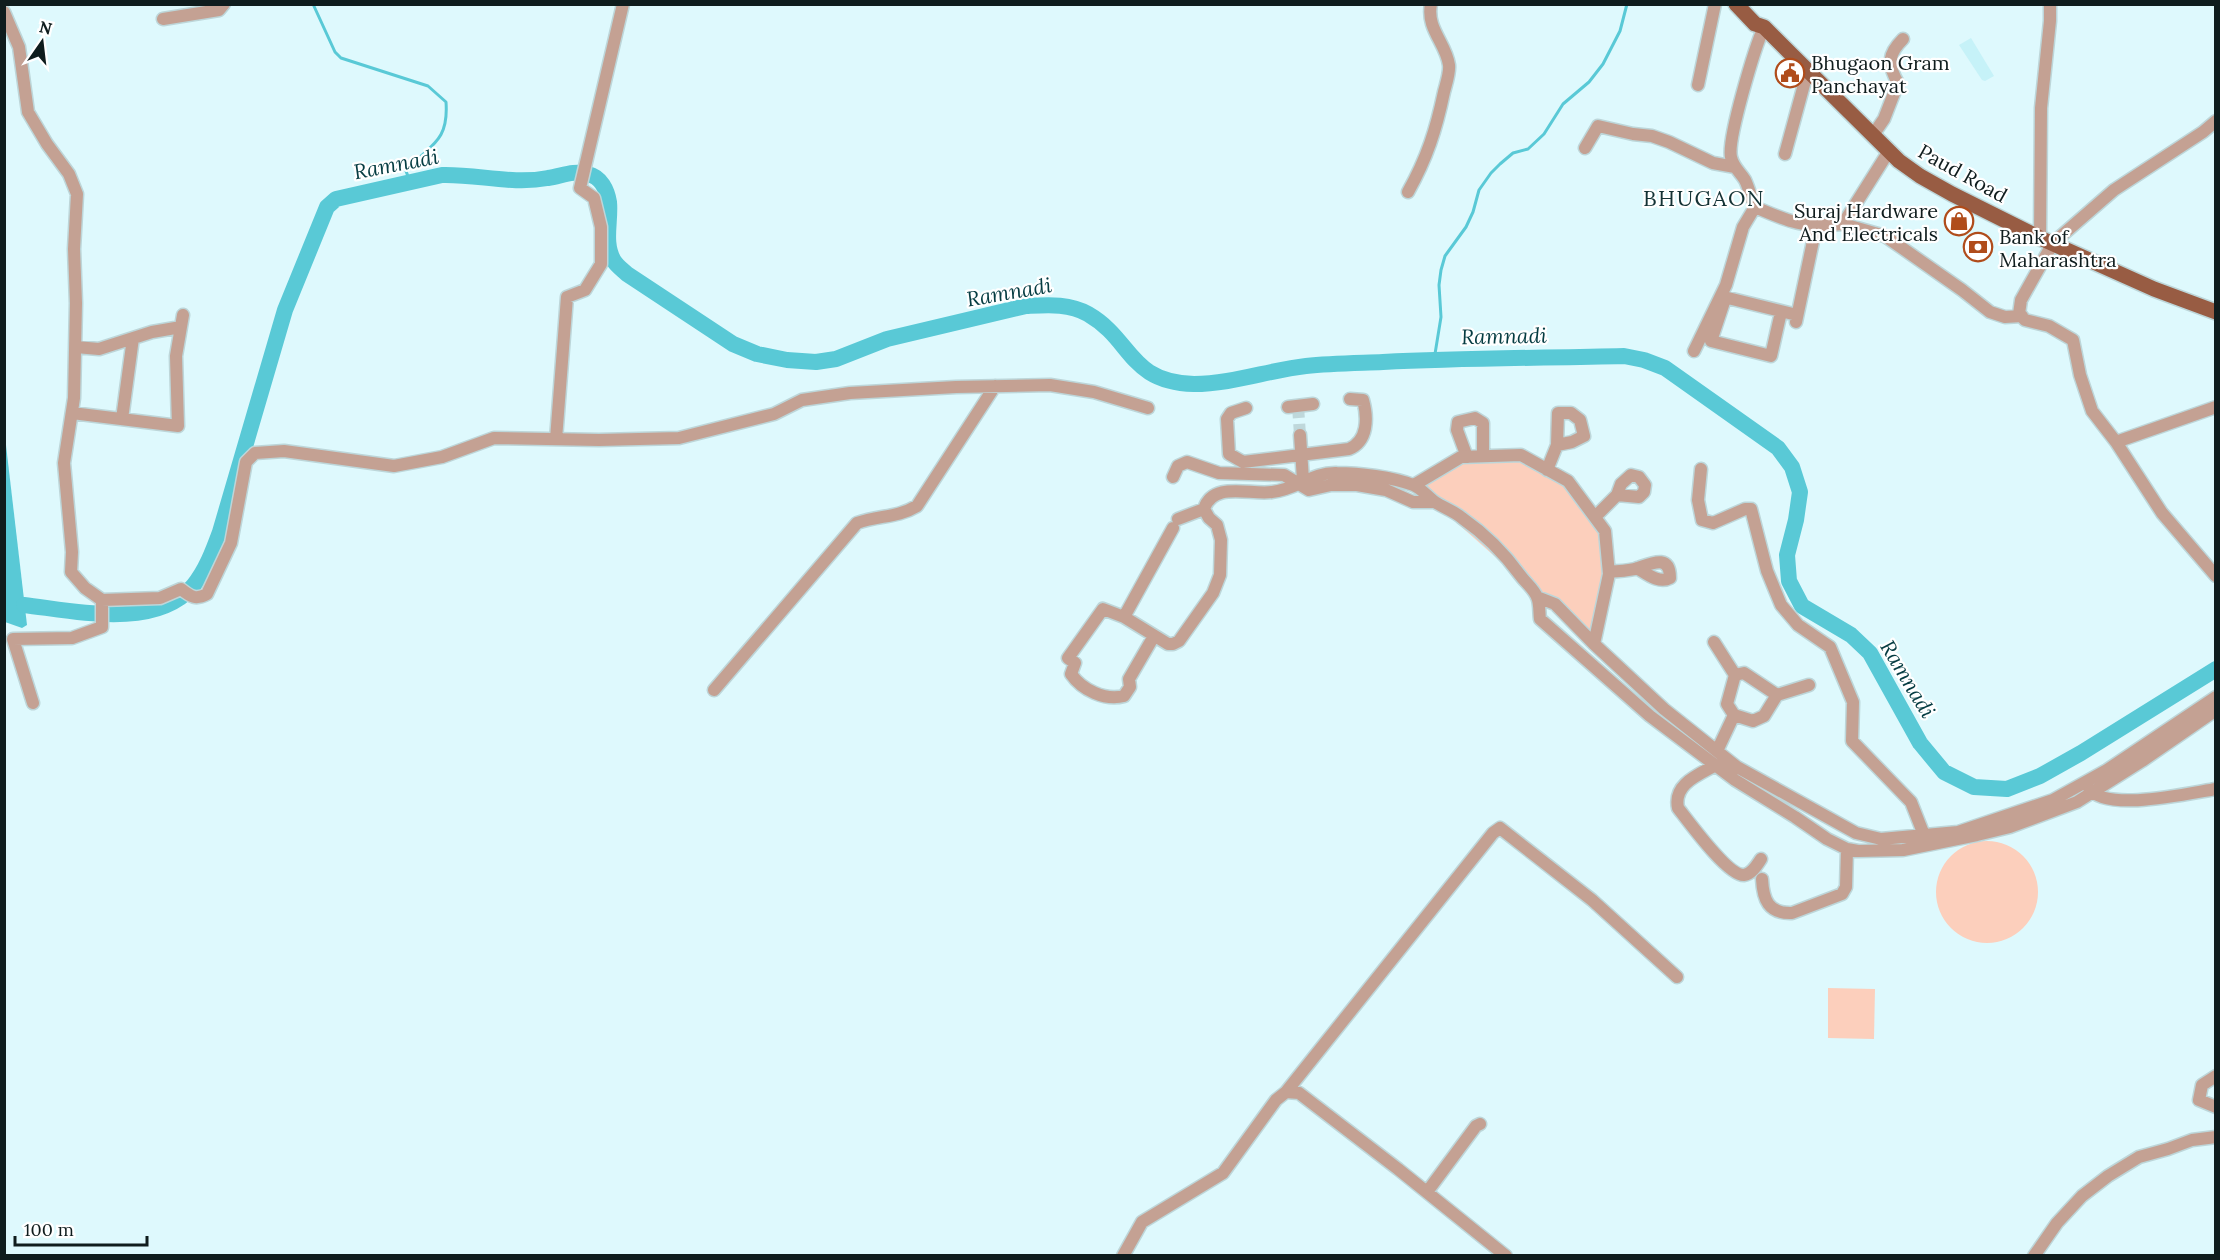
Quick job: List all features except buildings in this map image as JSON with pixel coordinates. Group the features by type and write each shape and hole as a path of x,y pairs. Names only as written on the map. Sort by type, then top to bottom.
{"main road":[{"name":"Paud Road","path":"1738,6 1755,24 1764,27 1873,135 1920,176 2047,240 2154,289 2216,312"}],"street":[{"path":"163,19 219,10 224,4"},
{"path":"556,440 567,297 585,290 601,264 601,227 594,198 580,188 622,4"},
{"path":"1408,192 1424,165 1450,67 1446,52 1431,25 1431,4"},
{"path":"1698,85 1715,4"},
{"path":"2050,4 2041,108 2047,240 2021,300 2019,314 2025,320 2049,326 2073,340 2080,375 2092,411 2116,442 2162,513 2216,576"},
{"path":"4,12 20,47 28,112 46,144 69,174 77,194 74,249 74,398 64,463 72,552 71,572 102,609 102,627 72,638 9,637 33,703"},
{"path":"1764,27 1754,51 1730,149 1735,167 1744,178 1755,207 1785,220 1816,227 1843,224 1885,236 1990,312 2005,317 2022,316"},
{"path":"1873,135 1884,119 1898,83 1890,70 1892,50 1903,39"},
{"path":"1785,154 1808,70"},
{"path":"2047,240 2114,190 2203,132 2216,121"},
{"path":"1585,148 1598,126 1652,136 1713,163 1735,167"},
{"path":"1843,224 1889,150"},
{"path":"1694,351 1726,285 1743,227 1755,207"},
{"path":"1781,312 1771,356 1711,341 1725,299 1728,297 1781,312 1796,319 1816,227"},
{"path":"72,413 178,426 176,356 182,321 99,349 75,348"},
{"path":"122,419 134,338"},
{"path":"102,609 185,592 200,597 207,594 231,543 246,462 255,453 284,450 394,466 442,457 494,438 556,440 679,438 774,414 802,400 850,393 1050,385 1094,392 1148,408"},
{"path":"714,690 857,523 903,514 917,506 995,386"},
{"path":"1246,408 1231,414 1227,419 1229,454 1243,462 1349,449 1356,446 1362,440 1366,428 1365,409 1363,400 1350,399"},
{"path":"1288,407 1313,405"},
{"path":"2116,442 2216,407"},
{"path":"1467,457 1457,430 1458,422 1475,418 1483,423 1485,438 1483,456"},
{"path":"1300,435 1300,482"},
{"path":"1547,470 1557,445"},
{"path":"1414,485 1461,457 1521,455 1568,481 1605,531 1609,572 1594,644"},
{"path":"1173,477 1178,466 1187,462 1219,473 1284,475 1300,482 1309,490 1331,484 1357,485 1386,490 1413,502 1436,502"},
{"path":"1701,469 1698,500 1702,520 1713,523 1745,509 1751,509 1767,571 1781,605 1798,625 1830,647 1854,702 1852,741 1911,802 1924,835"},
{"path":"1154,636 1129,679 1130,687 1124,696 1115,699 1101,696 1077,683 1071,674 1075,663 1068,658 1103,609 1124,617 1168,644 1173,645 1179,641 1213,593 1220,575 1221,540 1217,525 1209,518 1204,508 1207,500 1215,493 1272,492 1289,489 1319,474 1335,472 1372,476 1414,485 1461,517 1490,540 1537,597 1540,620 1650,716 1716,765 1827,839 1847,849 1858,851 1924,835 1958,832 2088,787 2187,724 2216,710"},
{"path":"1595,517 1617,495"},
{"path":"1124,617 1176,524 1194,511 1204,508"},
{"path":"1609,572 1637,568"},
{"path":"1537,597 1555,604 1664,709 1737,767 1804,806 1881,845 1903,850 2003,829 2077,801 2088,787"},
{"path":"1714,642 1735,675 1727,704 1734,715 1753,721 1764,716 1777,695 1809,685"},
{"path":"1735,675 1744,673 1777,695"},
{"path":"2187,724 2216,697"},
{"path":"1717,751 1734,715"},
{"path":"1716,765 1683,786 1676,800 1678,808 1725,864 1735,872 1743,875 1750,873 1761,859"},
{"path":"2088,787 2106,798 2143,801 2216,789"},
{"path":"1123,1256 1142,1222 1223,1173 1276,1100 1286,1092 1493,833 1500,828 1592,900 1677,977"},
{"path":"1762,879 1762,894 1765,902 1784,914 1792,913 1842,894 1846,887 1847,849"},
{"path":"2216,1076 2202,1085 2199,1100 2216,1107"},
{"path":"1286,1092 1299,1093 1506,1256"},
{"path":"1426,1192 1476,1126 1480,1124"},
{"path":"2034,1256 2057,1223 2082,1196 2108,1176 2139,1157 2192,1140 2216,1137"}],"shaded area":[{"path":"1971,38 1994,76 1985,81 1982,80 1959,45"},
{"path":"1521,455 1568,481 1605,531 1609,574 1594,644 1414,485 1461,457"},
{"path":"1987,841 2006,845 2023,856 2034,873 2038,892 2034,911 2023,928 2006,939 1987,943 1968,939 1951,928 1940,911 1936,892 1940,873 1951,856 1968,845"},
{"path":"1828,988 1875,989 1874,1039 1828,1038"}],"water":[{"path":"4,428 27,625 22,628 5,622"}],"waterway":[{"path":"313,4 335,52 341,58 428,86 446,102 444,127 435,142 406,171 410,182"},
{"path":"1434,360 1441,317 1439,285 1441,270 1445,256 1466,227 1479,190 1500,164 1513,153 1528,149 1544,134 1563,104 1589,82 1603,64 1620,31 1627,4"},
{"name":"Ramnadi","path":"24,605 90,613 136,613 158,608 177,600 198,580 220,532 285,310 327,207 336,199 442,175 535,180 583,173 600,181 607,193 609,247 614,261 620,268 733,344 757,354 787,360 816,362 836,359 887,339 1026,306 1050,305 1081,310 1103,324 1143,368 1156,376 1194,384 1222,382 1306,366 1413,361 1624,356 1665,368 1778,448 1792,467 1800,492 1787,555 1789,581 1802,606 1851,635 1870,653 1920,743 1944,772 1974,787 2007,789 2040,776 2216,669"}],"tunnel":[{"path":"1298,406 1300,435"}],"place":[{"name":"Bhugaon Gram Panchayat","path":"1790,73"},
{"name":"Suraj Hardware And Electricals","path":"1959,221"},
{"name":"Bank of Maharashtra","path":"1978,247"}],"district":[{"name":"BHUGAON","path":"1704,198"}]}
